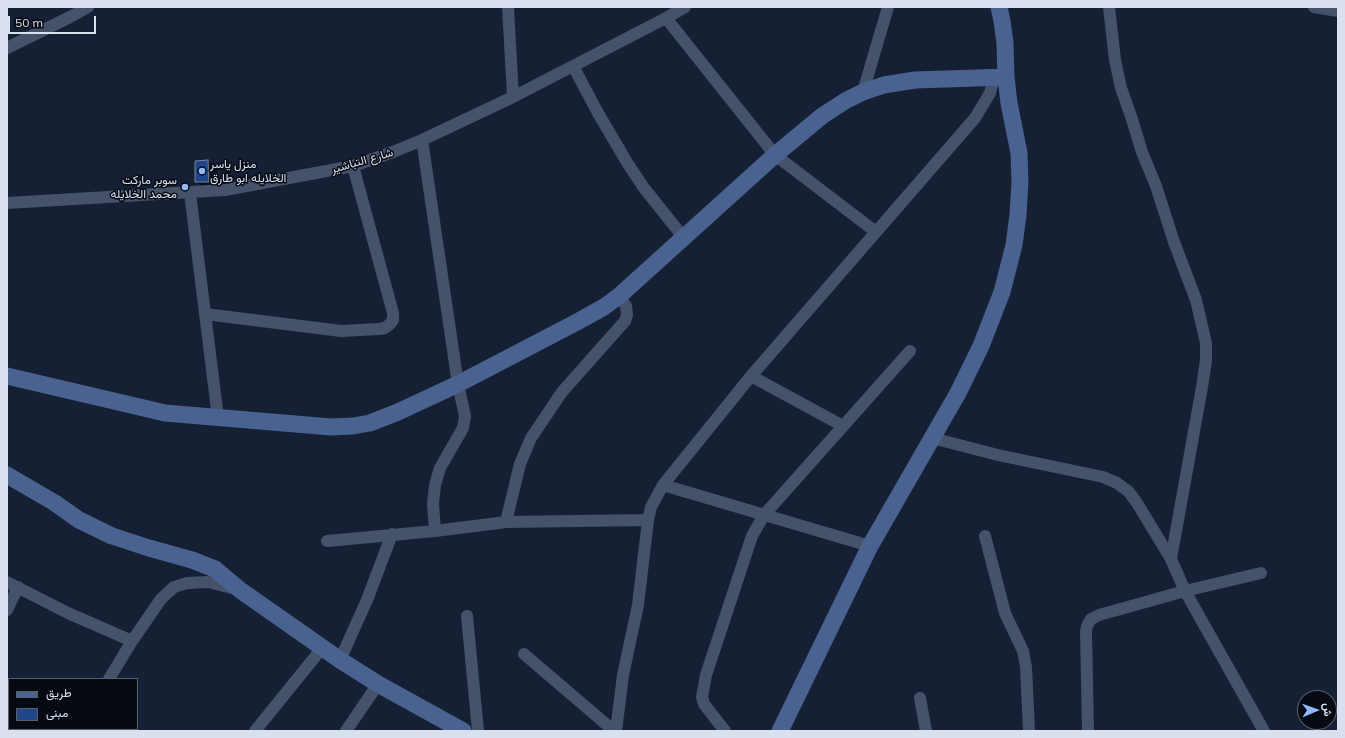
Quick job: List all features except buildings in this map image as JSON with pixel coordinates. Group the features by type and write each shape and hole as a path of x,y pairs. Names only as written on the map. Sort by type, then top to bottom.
{"street":[{"path":"7,48 70,18 88,7"},
{"path":"508,7 513,97"},
{"name":"شارع التباشير","path":"7,203 225,190 354,166 422,140 513,97 685,7"},
{"path":"863,92 888,7"},
{"path":"615,731 623,675 638,605 648,520 651,507 663,485 751,376 975,118 1000,77 1005,43 999,7"},
{"path":"1109,7 1115,60 1121,88 1142,152 1156,186 1174,242 1196,300 1206,343 1206,360 1202,387 1171,559"},
{"path":"1314,7 1338,11"},
{"path":"666,18 776,155 876,232"},
{"path":"573,66 598,113 628,164 644,188 684,238"},
{"path":"7,376 150,411 331,427 353,426 370,423 458,384 592,315 619,296 776,155 822,116 844,101 863,92 884,85 915,80 1000,77"},
{"path":"780,731 870,546 958,393 981,346 1002,292 1014,245 1020,182 1019,153 1009,103 1000,77"},
{"path":"422,140 458,384 465,416 463,428 440,468 435,485 433,504 435,531"},
{"path":"205,314 341,331 379,329 385,328 390,324 393,320 393,313 354,166"},
{"path":"190,193 218,418"},
{"path":"506,522 520,464 531,438 562,392 625,321 627,315 626,306 619,296"},
{"path":"725,731 704,704 702,696 711,660 752,536 764,515 910,351"},
{"path":"751,376 843,426"},
{"path":"932,438 998,455 1103,477 1117,483 1129,492 1171,559 1185,591 1264,731"},
{"path":"7,475 55,503 79,520 112,536 192,560 215,569 240,590 340,660 378,684 462,731"},
{"path":"663,485 870,546"},
{"path":"327,541 435,531 506,522 648,520"},
{"path":"340,660 392,534"},
{"path":"985,536 1005,613 1023,651 1026,667 1029,731"},
{"path":"1088,731 1086,632 1087,626 1092,620 1099,615 1185,591 1261,573"},
{"path":"110,678 161,598 174,587 187,583 208,582 240,590"},
{"path":"7,610 12,585 68,613 132,641"},
{"path":"467,616 478,731"},
{"path":"255,731 323,647"},
{"path":"524,654 615,731"},
{"path":"346,731 378,684"},
{"path":"920,698 926,731"}],"place":[{"name":"منزل ياسر الخلايله ابو طارق","path":"202,171"},
{"name":"سوبر ماركت محمد الخلايله","path":"185,187"}]}
